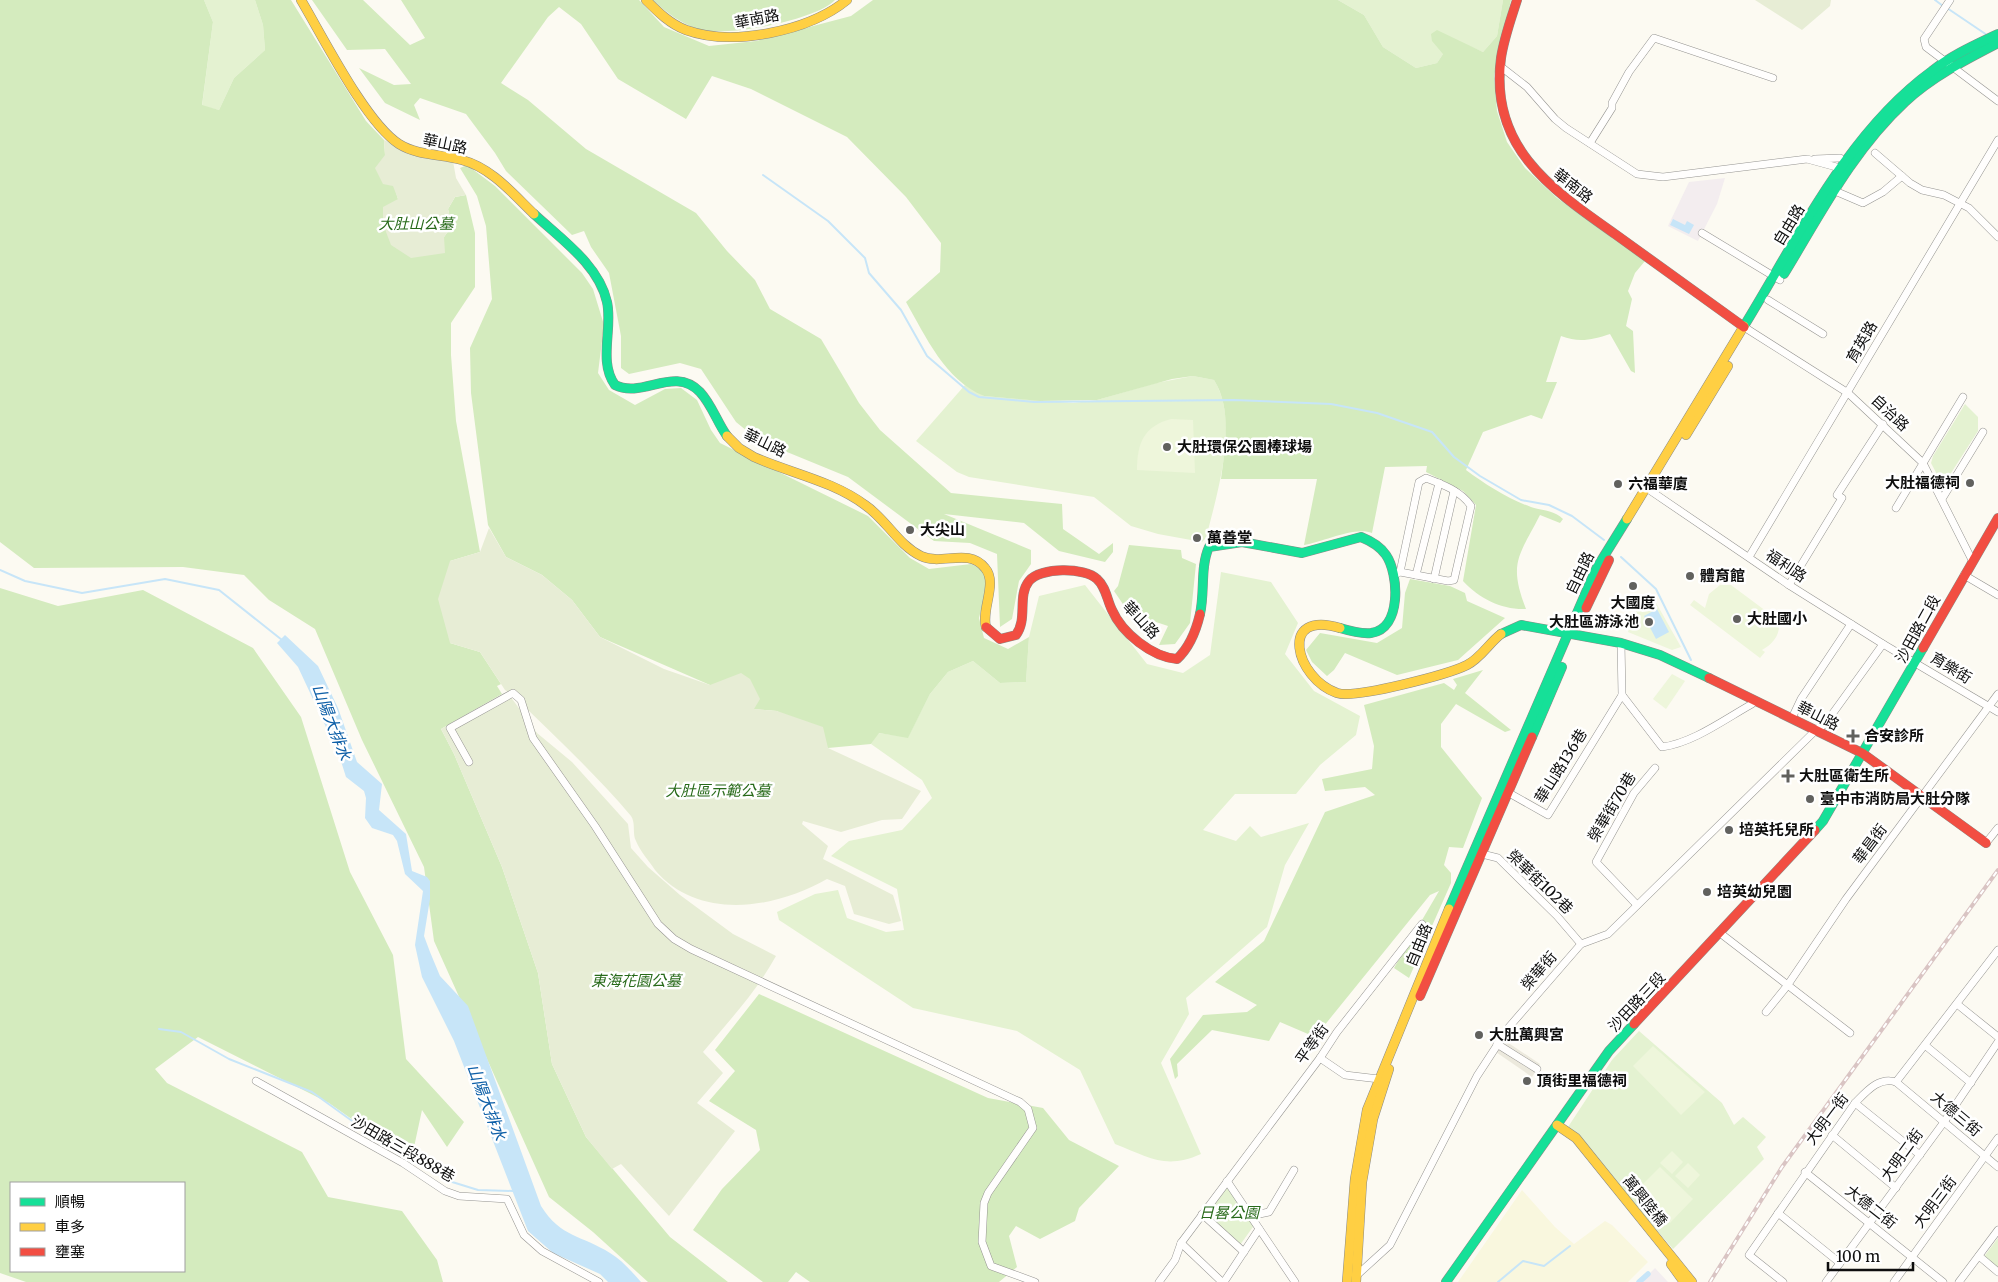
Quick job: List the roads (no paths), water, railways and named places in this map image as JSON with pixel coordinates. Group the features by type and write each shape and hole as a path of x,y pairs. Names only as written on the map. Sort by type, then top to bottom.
{"street":[{"name":"華山路","path":"301,0 369,112 390,138 407,149 463,160 484,170 575,251 593,271 602,286 609,311 608,375 616,386 622,389 635,389 670,379 689,383 704,398 724,434 739,448 762,461 835,488 865,505 921,557 937,559 966,557 979,561 990,572 991,581 984,619 987,628 994,637 1001,640 1009,639 1016,636 1021,628 1023,590 1030,579 1041,573 1075,570 1089,573 1098,578 1114,616 1141,642 1164,658 1177,659 1190,646 1194,633 1204,589 1204,557 1209,547 1242,542 1262,544 1302,553 1316,551 1361,538 1382,548 1397,573 1393,615 1380,629 1362,634 1323,624 1311,627 1299,639 1297,646 1301,662 1329,689 1350,695 1467,665 1502,631 1512,626 1521,625 1621,643 1660,656 1862,753 1986,843"},
{"name":"華南路","path":"646,0 669,21 682,28 718,38 737,39 818,19 831,13 847,0"},
{"name":"華南路","path":"1517,0 1500,66 1506,120 1515,146 1530,168 1568,201 1747,329"},
{"path":"1950,0 1924,39 1926,46 1948,65 1998,100"},
{"name":"自由路","path":"1350,1281 1367,1110 1476,852 1602,571 1647,488 1747,329 1840,168 1884,113 1910,88 1948,65 1977,44 1998,34"},
{"path":"1590,143 1612,108 1612,103 1628,72 1654,38 1773,78"},
{"name":"自由路","path":"1747,329 1768,300 1777,279 1860,153 1889,118 1948,65 1998,43"},
{"path":"1977,44 1998,52"},
{"path":"1500,66 1528,88 1555,119 1637,174 1650,178 1807,159 1840,158"},
{"name":"育英路","path":"1749,557 1998,140"},
{"path":"1875,152 1902,176 1922,190 1944,195 1960,203 1980,217 1998,237"},
{"path":"1807,159 1840,168"},
{"path":"1835,191 1863,203 1883,192 1902,176"},
{"path":"1702,233 1723,248 1777,279"},
{"path":"1768,300 1823,334"},
{"name":"自治路","path":"1747,329 1848,393 1923,463 1972,560"},
{"path":"1896,508 1963,398"},
{"path":"1789,585 1842,498 1837,495 1883,424"},
{"path":"1942,499 1982,432"},
{"path":"1426,478 1439,483 1466,499 1471,506 1454,580 1448,581 1397,573 1419,482 1426,478"},
{"path":"1416,575 1439,483"},
{"name":"福利路","path":"1647,488 1789,585 1882,644 1916,663"},
{"path":"1434,579 1454,491"},
{"name":"沙田路二段","path":"1862,753 1916,663 1972,560 1998,518"},
{"path":"1964,575 1998,595"},
{"path":"1792,718 1801,699 1851,624"},
{"name":"自由路","path":"1360,1168 1373,1119 1391,1064 1476,852 1509,794 1572,635"},
{"path":"1621,643 1622,694 1662,747 1673,746 1689,739 1752,704"},
{"name":"榮華街","path":"1350,1281 1390,1245 1477,1076 1509,1027 1581,944 1608,934 1816,730 1825,724 1882,644"},
{"name":"育樂街","path":"1916,663 1998,712"},
{"path":"469,762 450,728 513,693 521,700 533,738 595,826 666,933 691,949 1024,1106 1030,1113 1033,1128 988,1193 982,1211 982,1242 991,1266 1034,1282"},
{"name":"華山路136巷","path":"1509,794 1548,815 1622,694"},
{"name":"華昌街","path":"1766,1012 1787,986 1846,899 1998,694"},
{"name":"沙田路三段","path":"1446,1282 1609,1051 1823,821 1862,753"},
{"name":"榮華街70巷","path":"1637,905 1596,862 1634,793 1655,768"},
{"path":"1986,843 1998,828"},
{"name":"榮華街102巷","path":"1476,852 1498,858 1557,916 1581,944"},
{"name":"平等街","path":"1159,1282 1175,1260 1180,1243 1320,1058 1337,1032 1422,924"},
{"path":"1720,933 1850,1033"},
{"path":"1896,1082 1926,1046 1998,950"},
{"path":"1957,1004 1998,1037"},
{"name":"大明二街","path":"1826,1282 1944,1122 1998,1042"},
{"path":"1497,1044 1537,1069"},
{"path":"1926,1046 1971,1083"},
{"path":"1320,1058 1345,1075 1379,1079"},
{"name":"沙田路三段888巷","path":"256,1081 403,1163 445,1191 459,1196 507,1200 524,1235 536,1246 599,1282"},
{"name":"大明一街","path":"1783,1282 1749,1256 1805,1172 1855,1103 1867,1092 1884,1081 1896,1082"},
{"name":"大德三街","path":"1896,1082 1998,1167"},
{"path":"1855,1103 1920,1155"},
{"path":"1557,1125 1574,1139"},
{"path":"1832,1135 1896,1188"},
{"name":"大明三街","path":"1894,1282 1998,1138"},
{"name":"萬興陸橋","path":"1574,1139 1684,1282"},
{"name":"萬興陸橋","path":"1574,1139 1692,1282"},
{"path":"1250,1216 1269,1212 1294,1170"},
{"name":"大德二街","path":"1805,1172 1942,1282"},
{"path":"1227,1181 1295,1282"},
{"path":"1778,1213 1840,1263"},
{"path":"1202,1214 1244,1252"},
{"path":"1180,1243 1223,1282 1259,1229"},
{"path":"1959,1282 1998,1230"},
{"path":"1979,1256 1998,1272"}],"water":[{"path":"1673,219 1685,225 1687,221 1694,225 1689,234 1670,225"},
{"path":"1657,609 1669,632 1656,639 1644,616"},
{"path":"285,635 318,666 338,708 357,762 382,784 379,810 406,834 412,871 427,877 430,881 430,899 424,936 440,976 468,1006 541,1206 556,1224 572,1235 600,1247 614,1256 627,1266 641,1282 608,1282 600,1274 553,1253 528,1231 454,1041 422,977 415,945 423,891 405,874 397,841 393,835 372,828 365,818 366,798 364,791 346,777 339,755 298,667 277,643"}],"waterway":[{"path":"1935,0 1943,6"},
{"path":"1947,8 1987,35"},
{"path":"763,175 828,221 865,258 869,273 901,310 927,356 969,392 979,397 1034,402 1234,400 1331,404 1377,413 1432,432 1454,457 1480,476 1521,500 1549,505 1572,516 1604,540"},
{"path":"1621,557 1656,589 1691,660"},
{"name":"山陽大排水","path":"0,570 25,581 82,593 165,579 219,590 282,640"},
{"path":"159,1029 181,1032 229,1059 312,1092 366,1131 449,1181 478,1190 513,1191"},
{"path":"1498,1282 1523,1261 1544,1266 1570,1246"},
{"path":"1639,1282 1648,1274"}],"railway":[{"path":"1710,1282 1782,1167 1998,870"}],"place":[{"name":"大肚環保公園棒球場","path":"1167,447"},
{"name":"大肚福德祠","path":"1970,483"},
{"name":"六福華廈","path":"1618,484"},
{"name":"大尖山","path":"910,530"},
{"name":"萬善堂","path":"1197,538"},
{"name":"體育館","path":"1690,576"},
{"name":"大國度","path":"1633,586"},
{"name":"大肚國小","path":"1737,619"},
{"name":"大肚區游泳池","path":"1649,622"},
{"name":"合安診所","path":"1853,736"},
{"name":"大肚區衛生所","path":"1788,776"},
{"name":"臺中市消防局大肚分隊","path":"1810,799"},
{"name":"培英托兒所","path":"1729,830"},
{"name":"培英幼兒園","path":"1707,892"},
{"name":"大肚萬興宮","path":"1479,1035"},
{"name":"頂街里福德祠","path":"1527,1081"}],"park label":[{"name":"大肚山公墓","path":"416,224"},
{"name":"大肚區示範公墓","path":"718,791"},
{"name":"東海花園公墓","path":"636,981"},
{"name":"日晷公園","path":"1229,1213"}]}
